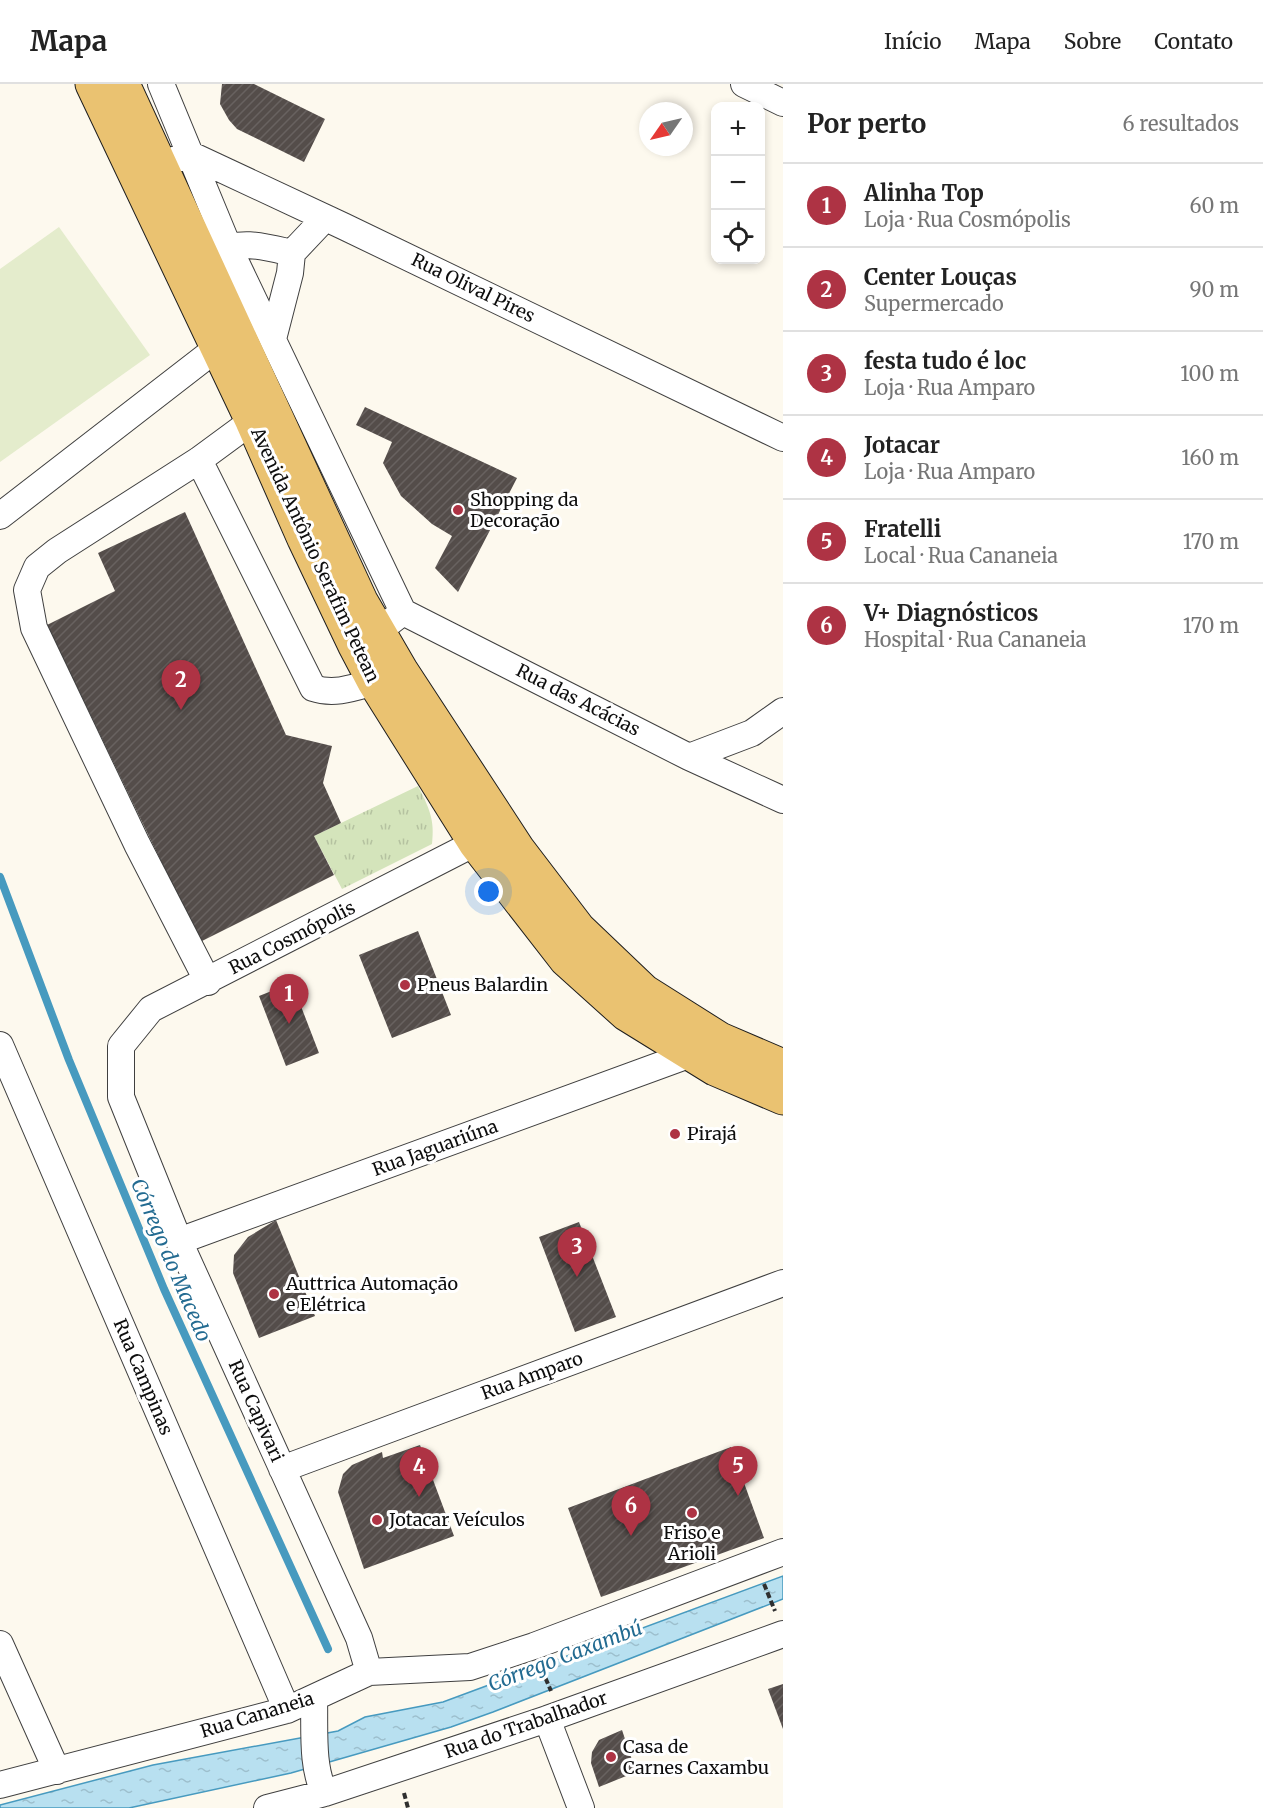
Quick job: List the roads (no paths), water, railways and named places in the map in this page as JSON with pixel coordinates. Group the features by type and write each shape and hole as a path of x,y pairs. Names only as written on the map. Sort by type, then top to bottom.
{"main road":[{"name":"Avenida Antônio Serafim Petean","path":"92,84 204,258 217,348 304,539 374,682 475,843 566,960 626,1014 715,1068 783,1098"},
{"name":"Avenida Antônio Serafim Petean","path":"137,94 175,160 204,258 361,601 390,622 518,849 579,928 644,991 720,1039 783,1066"}],"street":[{"name":"Avenida Antônio Serafim Petean","path":"161,84 175,160"},
{"path":"744,84 783,103"},
{"name":"Rua Olival Pires","path":"175,160 325,218 783,438"},
{"path":"273,339 290,273 292,253 325,218"},
{"path":"204,258 257,244 292,253"},
{"name":"Avenida Antônio Serafim Petean","path":"204,258 273,339 390,622"},
{"path":"0,516 217,348"},
{"path":"208,982 136,844 34,628 27,590 37,567 57,551 199,460 252,421"},
{"path":"199,460 313,688 325,692 337,692 374,682"},
{"name":"Rua das Acácias","path":"390,622 783,800"},
{"path":"689,756 752,734 783,711"},
{"name":"Rua Cosmópolis","path":"121,1046 151,1009 208,982 475,843"},
{"name":"Rua Campinas","path":"0,1045 287,1710"},
{"name":"Rua Capivari","path":"121,1046 121,1097 179,1241 359,1638 369,1672"},
{"name":"Rua Jaguariúna","path":"179,1241 691,1054"},
{"name":"Rua Amparo","path":"282,1469 783,1283"},
{"name":"Rua Cananeia","path":"0,1785 287,1710 369,1672 470,1667 534,1646 783,1552"},
{"name":"Rua do Trabalhador","path":"267,1808 325,1793 547,1719 779,1623"},
{"path":"0,1644 57,1771"},
{"path":"314,1699 314,1739 321,1786 325,1793"},
{"path":"547,1719 581,1808"}],"water":[{"path":"783,1576 783,1599 451,1727 291,1773 129,1808 0,1808 0,1805 153,1765 338,1731 365,1717 443,1702"}],"waterway":[{"name":"Córrego do Macedo","path":"0,877 69,1060 164,1289 328,1649"}],"place":[{"name":"Shopping da Decoração","path":"458,510"},
{"name":"Center Louças","path":"181,710"},
{"name":"Pneus Balardin","path":"405,985"},
{"name":"Alinha Top","path":"289,1024"},
{"name":"Pirajá","path":"675,1134"},
{"name":"festa tudo é loc","path":"577,1277"},
{"name":"Auttrica Automação e Elétrica","path":"274,1294"},
{"name":"Fratelli","path":"738,1496"},
{"name":"Jotacar","path":"419,1497"},
{"name":"Friso e Arioli","path":"692,1513"},
{"name":"Jotacar Veículos","path":"377,1520"},
{"name":"V+ Diagnósticos","path":"631,1536"},
{"name":"Casa de Carnes Caxambu","path":"611,1757"}],"water label":[{"name":"Córrego Caxambú","path":"565,1656"}]}
